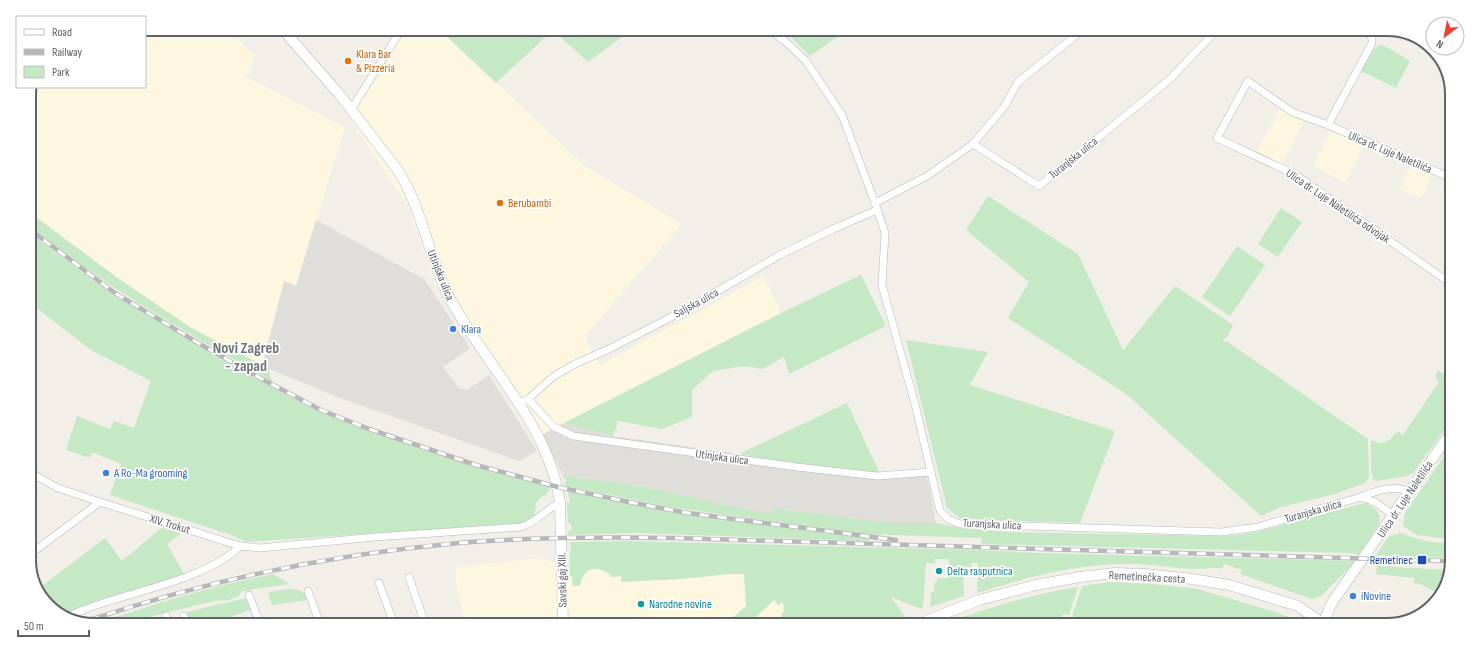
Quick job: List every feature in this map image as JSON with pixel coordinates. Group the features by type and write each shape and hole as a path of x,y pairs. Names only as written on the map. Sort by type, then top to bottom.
{"street":[{"name":"Utinjska ulica","path":"288,36 351,110 405,180 448,296 519,404 554,470 560,503 562,538"},
{"path":"351,110 398,36"},
{"name":"Turanjska ulica","path":"778,36 806,61 842,115 876,206 885,233 882,285 916,408 940,511 948,519 960,524 1221,532 1258,527 1375,492 1394,488 1401,488 1409,492"},
{"path":"876,206 927,176 973,144 1004,108 1018,82 1076,36"},
{"name":"Turanjska ulica","path":"973,144 1039,186 1168,80 1211,36"},
{"path":"1328,125 1372,43 1370,36"},
{"name":"Ulica dr. Luje Naletilića odvojak","path":"1328,125 1292,112 1248,82 1217,138 1296,175 1445,279"},
{"name":"Ulica dr. Luje Naletilića","path":"1328,125 1445,175"},
{"name":"Saljska ulica","path":"519,404 528,399 554,376 575,364 611,348 685,310 778,256 876,206"},
{"name":"Utinjska ulica","path":"528,399 554,427 573,436 797,467 877,476 931,472"},
{"name":"Ulica dr. Luje Naletilića","path":"1326,618 1333,601 1445,441"},
{"name":"XIV. Trokut","path":"36,476 58,488 100,502 240,546 260,548 375,537 521,527 530,524 560,503"},
{"path":"1361,497 1376,502 1393,515"},
{"path":"36,550 100,502"},
{"name":"Savski gaj XIII.","path":"562,538 563,618"},
{"path":"73,614 173,582 219,562 240,546"},
{"name":"Remetinečka cesta","path":"934,618 979,600 1036,585 1080,576 1115,573 1145,574 1229,585 1298,606 1315,618"},
{"path":"408,577 423,618"},
{"path":"379,583 392,618"},
{"path":"308,591 318,618"},
{"path":"249,595 258,618"}],"shaded area":[{"path":"146,36 233,36 256,56 246,77 345,128 296,286 284,281 262,366 190,327 119,279 36,217 36,88 146,88"},
{"path":"401,36 446,36 585,166 682,224 585,336 600,365 764,276 781,313 533,439 495,376 434,282 408,206 350,119 351,110"},
{"path":"1280,109 1304,122 1282,164 1257,151"},
{"path":"1331,131 1364,145 1345,183 1313,165"},
{"path":"1411,166 1432,176 1421,198 1400,189"},
{"path":"316,220 424,279 470,348 443,367 459,388 467,390 489,375 537,451 519,461 340,398 262,366 284,281 296,286"},
{"path":"564,423 613,436 804,465 880,474 926,470 936,523 891,523 774,508 773,514 646,487 563,475 542,435"},
{"path":"540,558 569,567 706,569 780,573 782,597 786,618 464,618 456,583 456,567"}],"green space":[{"path":"446,36 547,36 496,83"},
{"path":"559,36 623,36 588,62"},
{"path":"790,36 838,36 810,56"},
{"path":"1380,45 1383,45 1410,61 1396,88 1361,71 1374,49"},
{"path":"988,196 1078,254 1123,350 1175,286 1233,325 1227,337 1223,339 1224,342 1228,341 1368,439 1369,477 1365,483 1335,494 1281,507 1261,516 1125,393 1008,318 1029,282 966,230"},
{"path":"1281,208 1302,222 1278,257 1258,244"},
{"path":"36,217 119,279 190,327 269,369 270,377 273,382 117,289 36,231"},
{"path":"36,237 130,304 210,352 321,412 360,428 414,447 550,487 547,494 541,497 536,504 533,518 529,521 511,526 247,542 231,535 110,495 121,464 92,452 90,458 66,450 77,416 110,429 114,421 134,428 151,381 91,350 36,307"},
{"path":"1237,246 1265,265 1230,316 1202,297"},
{"path":"861,275 886,326 789,374 784,357 763,369 744,366 713,371 692,390 692,417 662,429 618,421 613,436 564,423 781,313"},
{"path":"906,340 988,352 970,385 1115,431 1080,523 961,519 947,508"},
{"path":"1438,370 1445,375 1445,429 1413,473 1407,476 1377,481 1373,479 1371,471 1371,440 1382,443 1388,441 1395,433 1399,432 1403,435 1439,382 1435,376"},
{"path":"847,403 880,474 804,465 739,454"},
{"path":"1445,455 1445,539 1417,535 1403,526 1405,513"},
{"path":"563,475 646,487 773,514 774,508 891,523 936,523 961,528 1009,532 1238,535 1260,531 1365,503 1370,505 1378,512 1380,518 1378,526 1359,555 1350,553 981,544 982,538 863,534 670,507 566,486 564,483 566,482 566,478 563,478"},
{"path":"568,491 687,514 870,538 869,541 636,533 568,535 568,531 571,531 571,523 568,523 567,503 570,502"},
{"path":"165,525 183,532 167,544 184,574 68,612 53,601 42,586 105,538 122,561"},
{"path":"1399,532 1423,540 1445,543 1445,558 1376,555 1389,536 1399,534"},
{"path":"629,541 1356,561 1321,596 1312,599 1240,574 1242,570 1224,564 1222,569 1192,569 1131,564 1085,567 1030,577 977,593 978,563 972,563 971,567 963,568 964,596 930,607 931,593 934,591 937,578 948,578 949,559 935,559 935,564 926,563 923,607 921,609 891,597 906,618 783,618 781,615 784,611 783,602 778,605 774,600 755,618 733,618 746,606 744,574 621,582 621,576 612,577 602,570 593,569 585,574 580,586 573,586 572,577 569,576 571,542"},
{"path":"1377,566 1444,570 1441,582 1435,592 1420,584 1413,583 1415,578 1376,574"},
{"path":"273,574 289,584 242,591 239,596 229,600 214,601 145,618 112,618 172,599 227,584"},
{"path":"1111,582 1151,584 1198,589 1291,618 1078,618 1072,616 1082,586"},
{"path":"1078,587 1069,615 1063,614 1061,618 962,618 1012,602 1045,593"},
{"path":"288,589 302,592 308,600 272,605 268,592"},
{"path":"247,598 253,609 228,618 188,618 186,613 209,606"}],"railway":[{"path":"36,234 115,293 200,344 321,410 369,429 476,465 558,487 629,502 688,513 896,540"},
{"path":"96,618 226,581 319,562 412,548 459,543 512,540 674,538 1445,561"}],"place":[{"name":"Klara Bar & Pizzeria","path":"348,61"},
{"name":"Berubambi","path":"500,203"},
{"name":"Klara","path":"453,329"},
{"name":"A Ro-Ma grooming","path":"106,473"},
{"name":"Remetinec","path":"1422,560"},
{"name":"Delta rasputnica","path":"939,571"},
{"name":"iNovine","path":"1353,596"},
{"name":"Narodne novine","path":"641,604"}],"district":[{"name":"Novi Zagreb - zapad","path":"246,356"}]}
